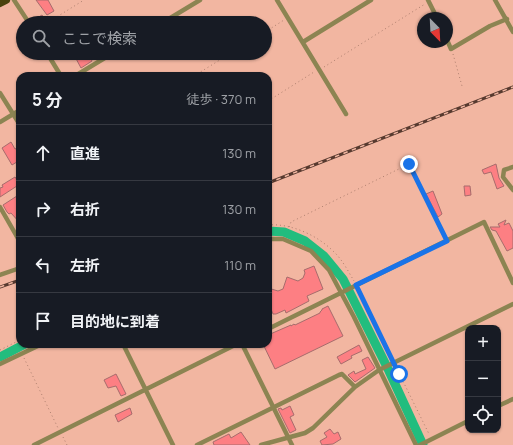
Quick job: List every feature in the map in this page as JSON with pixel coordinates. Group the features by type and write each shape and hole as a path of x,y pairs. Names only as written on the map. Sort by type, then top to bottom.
{"highway":[{"path":"0,3 6,0"}],"street":[{"path":"14,0 24,16"},
{"path":"174,16 200,0"},
{"path":"277,0 346,114"},
{"path":"303,42 371,0"},
{"path":"496,0 513,32"},
{"path":"429,1 434,12"},
{"path":"451,49 490,26 507,19"},
{"path":"51,60 59,72"},
{"path":"82,72 101,60"},
{"path":"0,93 16,119"},
{"path":"0,122 16,112"},
{"path":"513,167 504,170 503,177 513,190"},
{"path":"0,207 16,235"},
{"path":"272,327 484,222 513,283"},
{"path":"272,239 283,239 310,251 329,270 342,292 416,445"},
{"path":"0,275 16,269"},
{"path":"261,445 305,433 313,428 355,387 380,370 513,304"},
{"path":"0,364 34,348"},
{"path":"125,348 173,445"},
{"path":"34,445 229,348"},
{"path":"244,348 292,445"},
{"path":"197,445 339,375 342,374 355,387"},
{"path":"501,405 513,399"},
{"path":"420,445 465,422"}],"path":[{"path":"58,16 84,0"},
{"path":"272,99 429,1"},
{"path":"272,28 288,18"},
{"path":"451,49 462,86"},
{"path":"200,72 220,60"},
{"path":"289,227 291,222 409,164 447,241"},
{"path":"272,224 279,224 289,227 320,240 333,251 345,267 356,285 432,439"},
{"path":"0,350 16,342"},
{"path":"22,354 67,445"}],"building":[{"path":"36,0 48,0 54,11 47,15"},
{"path":"77,60 92,60 92,61 81,68"},
{"path":"11,142 16,149 16,162 12,165 2,148"},
{"path":"496,164 499,178 504,186 497,189 491,172 484,174 482,170"},
{"path":"15,177 16,178 16,187 0,197 0,188 3,187 2,185"},
{"path":"464,186 470,186 471,195 465,196"},
{"path":"433,191 442,214 438,217 426,194"},
{"path":"16,197 16,219 11,213 9,214 7,212 3,205"},
{"path":"506,220 504,225 509,223 513,231 513,248 507,251 496,231 492,230 490,227 500,227 498,224"},
{"path":"314,266 323,289 307,296 309,301 286,313 285,310 273,314 272,289 278,291 283,289 287,277 298,281 303,278 305,273 304,270"},
{"path":"328,306 343,336 275,369 265,348 272,348 272,333 291,325 295,325 320,313 322,309"},
{"path":"359,345 362,351 351,356 352,358 341,364 337,357"},
{"path":"368,357 375,368 355,382 348,375 354,371 355,374 366,369 362,360"},
{"path":"116,374 126,394 121,396 116,386 108,388 104,380"},
{"path":"290,406 294,415 290,417 296,430 290,433 278,409 281,408 282,410"},
{"path":"130,408 132,414 118,422 115,415"},
{"path":"330,429 334,434 338,432 341,439 333,444 322,445 320,441 327,437 324,433"},
{"path":"241,432 250,445 214,445 213,442 229,434 231,438"}],"waterway":[{"path":"272,231 284,232 305,241 324,256 343,279 389,371 423,445"},
{"path":"0,357 17,348"}],"railway":[{"path":"272,181 513,87"},
{"path":"0,287 16,281"}],"route":[{"path":"399,374 395,362 389,354 356,285 447,241 409,164"}]}
